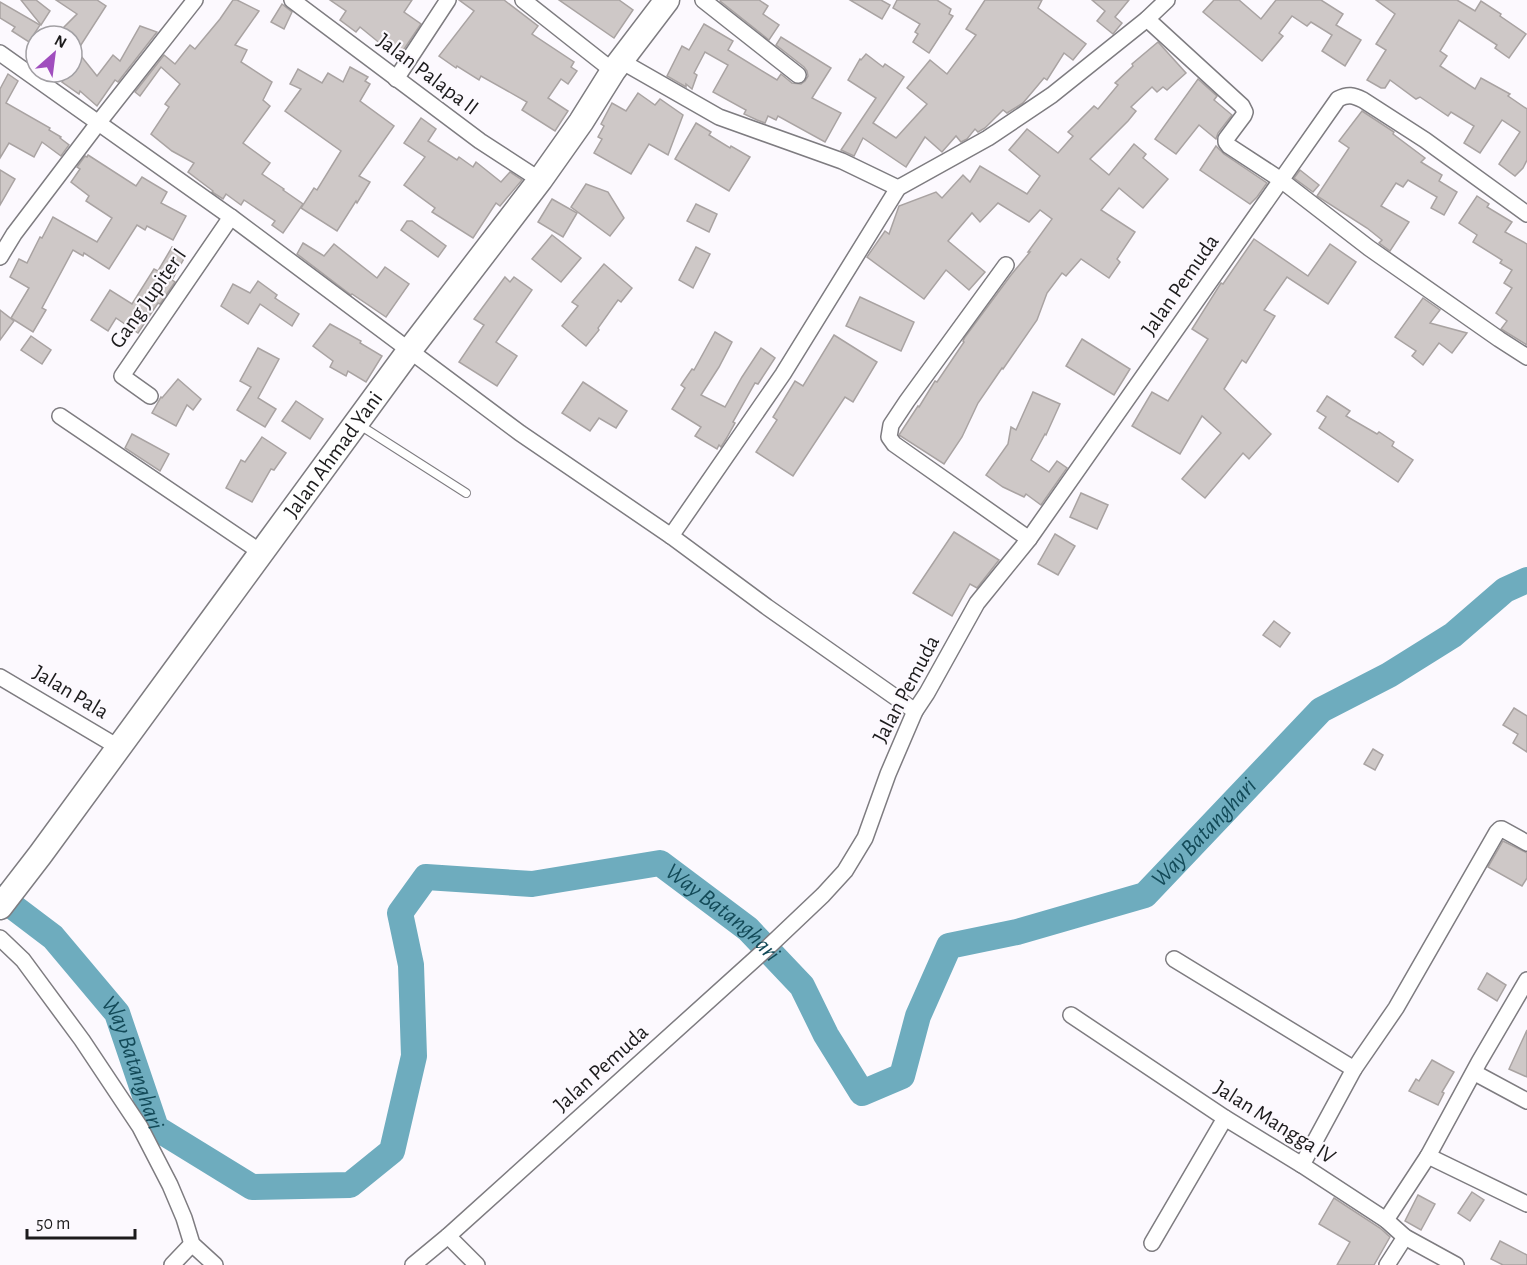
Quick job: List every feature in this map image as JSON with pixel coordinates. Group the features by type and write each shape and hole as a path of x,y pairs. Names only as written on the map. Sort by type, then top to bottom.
{"main road":[{"name":"Jalan Ahmad Yani","path":"0,907 356,423 540,180 617,66 667,0"}],"street":[{"path":"0,257 14,234 195,0"},
{"name":"Jalan Palapa II","path":"292,0 480,141 540,180"},
{"path":"396,79 448,0"},
{"path":"523,0 617,66 719,117 842,161 898,189"},
{"path":"703,0 798,75"},
{"path":"671,536 783,374 898,189 988,138 1052,95 1147,20 1167,0"},
{"path":"1147,20 1242,106 1244,115 1226,139 1227,144 1281,180 1369,248 1527,357"},
{"path":"0,53 231,217 520,433 671,536 915,711"},
{"name":"Jalan Pemuda","path":"413,1265 765,950 845,871 865,838 888,774 915,711 976,603 1029,539 1338,99 1347,94 1363,100 1425,140 1527,214"},
{"name":"Gang Jupiter I","path":"150,396 122,376 231,217"},
{"path":"1006,265 907,401 891,425 889,437 894,444 1029,539"},
{"path":"60,416 261,553"},
{"name":"Jalan Pala","path":"0,676 118,747"},
{"path":"1302,1165 1354,1069 1396,1008 1497,831 1502,829 1527,843"},
{"path":"0,938 23,960 82,1040 140,1127 170,1185 192,1244 215,1265"},
{"path":"1174,959 1354,1069"},
{"path":"1386,1220 1428,1156 1479,1062 1526,986"},
{"name":"Jalan Mangga IV","path":"1071,1016 1225,1118 1386,1220 1405,1237 1456,1265"},
{"path":"1474,1073 1527,1101"},
{"path":"1152,1243 1225,1118"},
{"path":"1428,1156 1527,1204"},
{"path":"448,1236 477,1265"},
{"path":"1387,1265 1405,1237"},
{"path":"172,1265 192,1244"}],"lane":[{"path":"356,423 466,493"}],"building":[{"path":"21,0 36,0 50,11 40,24"},
{"path":"56,0 97,0 106,6 84,40 84,24 67,24 77,14"},
{"path":"233,0 259,11 235,45 247,50 241,62 272,82 263,100 270,106 243,143 270,163 262,174 303,204 283,233 272,225 275,221 244,200 241,205 226,194 223,199 212,192 188,172 194,163 172,151 151,134 169,107 165,104 180,84 161,67 140,96 135,92 164,55 175,64 190,45 195,49"},
{"path":"330,0 412,0 404,12 421,24 398,58 360,27 356,32 340,20 346,11"},
{"path":"459,0 504,0 538,26 532,34 574,62 571,67 577,71 568,84 561,79 548,98 568,111 555,131 522,110 527,102 481,76 479,80 457,66 456,68 439,56 474,11"},
{"path":"559,0 619,0 633,10 614,38"},
{"path":"721,0 759,0 768,6 763,14 779,25 769,40"},
{"path":"850,0 881,0 890,5 882,19"},
{"path":"897,0 937,0 951,9 949,14 953,16 929,53 913,42 920,24 893,8"},
{"path":"985,0 1042,0 1038,8 1086,44 1073,60 1064,53 1047,80 1044,78 1023,103 1007,113 1003,110 985,128 978,132 975,129 967,139 961,142 956,136 942,152 925,137 906,167 863,138 854,156 841,150 876,98 848,80 860,59 866,54 883,67 885,64 904,77 873,123 896,138 927,104 907,88 930,60 947,74 976,35 966,29"},
{"path":"1092,0 1129,0 1115,17 1122,23 1113,34 1097,21 1105,11"},
{"path":"1214,0 1239,0 1261,19 1276,0 1321,0 1343,14 1336,25 1361,40 1345,66 1322,51 1332,35 1311,22 1307,26 1292,16 1279,33 1283,36 1262,61 1203,12"},
{"path":"1376,0 1457,0 1475,11 1481,1 1526,34 1509,58 1495,48 1497,45 1459,20 1440,51 1447,56 1440,66 1475,89 1481,78 1510,94 1508,96 1527,109 1527,160 1515,176 1499,164 1520,132 1502,120 1480,153 1464,143 1474,126 1451,112 1448,116 1420,97 1416,99 1390,80 1385,88 1381,88 1367,80 1386,50 1376,44 1395,14"},
{"path":"0,2 38,24 24,24 24,39 12,31 15,27 0,18"},
{"path":"282,4 292,12 284,29 271,22"},
{"path":"704,24 733,41 728,50 777,80 781,74 792,83 801,84 808,76 804,67 776,45 781,37 831,68 812,98 841,113 825,142 778,116 776,120 768,116 765,123 757,120 744,114 746,110 713,92 728,65 705,52 694,73 697,75 692,89 667,76 682,46 689,50"},
{"path":"140,26 157,32 118,82 115,80 97,106 80,91 79,94 65,84 84,84 84,60 97,76 113,55 120,61"},
{"path":"1158,42 1186,73 1167,90 1163,87 1157,92 1152,87 1131,107 1136,111 1128,121 1090,159 1109,175 1134,144 1146,154 1143,158 1168,179 1143,208 1119,188 1101,210 1135,232 1117,259 1120,262 1109,278 1081,259 1066,276 1062,273 1047,293 1037,320 978,403 962,437 944,464 899,435 964,342 965,337 1030,252 1028,252 1052,219 1040,210 1029,222 998,203 980,222 972,213 948,241 985,272 969,290 946,270 924,299 867,257 885,231 889,234 899,206 936,192 942,198 963,175 970,182 980,166 1027,194 1040,176 1009,150 1027,129 1058,153 1073,136 1068,132 1094,106 1098,109 1118,85 1115,83 1133,66 1132,64"},
{"path":"350,67 368,77 365,81 370,84 360,101 394,126 359,176 370,182 337,231 301,208 314,188 317,190 341,151 285,111 301,89 290,84 298,69 322,83 328,73 343,82"},
{"path":"8,74 18,81 6,103 50,128 49,130 61,137 69,145 61,156 42,142 34,157 9,143 0,158 0,89"},
{"path":"1198,79 1217,96 1214,100 1232,115 1216,139 1199,125 1176,154 1155,139"},
{"path":"638,93 655,105 660,99 683,115 668,155 649,144 631,174 594,153 602,139 598,137 604,126 601,124 612,103 626,111"},
{"path":"1362,111 1394,132 1393,134 1425,158 1421,162 1442,175 1439,181 1457,192 1444,215 1431,208 1437,197 1408,180 1403,187 1396,183 1381,206 1409,222 1390,251 1379,243 1382,240 1367,228 1317,196 1349,148 1339,141"},
{"path":"421,118 436,129 428,141 457,160 459,157 473,167 476,162 501,182 510,172 522,180 500,206 496,203 473,238 432,212 435,208 404,185 425,157 404,143"},
{"path":"696,123 711,132 709,135 750,157 729,191 675,159"},
{"path":"1216,146 1267,183 1250,204 1200,170"},
{"path":"88,155 136,186 142,177 167,192 161,203 186,216 173,240 147,226 145,230 137,225 109,269 84,253 83,256 73,250 42,308 46,310 33,332 11,318 29,288 10,277 19,259 27,263 53,217 97,242 112,218 86,201 89,196 71,182 80,169 77,167"},
{"path":"0,170 15,179 0,205"},
{"path":"1300,170 1319,185 1313,192 1294,178"},
{"path":"586,184 608,192 624,218 610,236 571,207"},
{"path":"1477,196 1489,204 1487,207 1512,222 1505,232 1527,244 1527,345 1501,329 1507,321 1496,313 1512,288 1504,283 1512,270 1500,263 1502,260 1473,242 1477,235 1459,223"},
{"path":"552,199 577,213 563,237 538,222"},
{"path":"696,204 717,214 709,232 687,221"},
{"path":"407,221 412,221 446,246 438,257 401,230"},
{"path":"552,235 581,258 561,282 532,259"},
{"path":"1254,239 1308,276 1330,244 1356,262 1328,304 1287,277 1264,310 1275,316 1246,363 1242,360 1224,389 1271,434 1249,459 1243,453 1205,498 1182,479 1221,433 1202,416 1180,454 1132,426 1152,392 1168,401 1208,339 1192,329 1221,283 1223,284"},
{"path":"303,243 324,256 334,244 377,278 385,267 409,284 386,317 351,295 297,254"},
{"path":"172,247 186,255 172,280 175,282 138,333 116,318 108,331 91,320 110,290 132,304 154,269 158,271"},
{"path":"696,247 710,254 693,288 679,280"},
{"path":"604,264 632,288 621,302 618,300 586,346 562,326 578,306 572,302"},
{"path":"505,277 510,282 514,277 532,290 496,342 517,356 497,386 459,362 484,325 474,319"},
{"path":"258,281 277,295 275,298 299,314 292,326 260,304 248,324 221,306 233,284 250,293"},
{"path":"860,297 914,322 901,351 846,326"},
{"path":"1423,298 1440,310 1430,323 1467,333 1452,353 1439,343 1423,365 1412,356 1416,351 1395,337"},
{"path":"0,310 14,321 0,340"},
{"path":"330,324 382,356 366,382 348,371 346,376 330,367 333,361 313,346"},
{"path":"715,332 732,342 701,395 725,407 761,348 775,358 758,384 755,383 726,439 717,449 695,436 701,427 672,409 685,388 681,385 692,369 694,370"},
{"path":"834,335 877,362 853,402 845,397 793,476 756,452 777,420 773,417 795,381 803,386"},
{"path":"31,336 51,350 42,364 21,350"},
{"path":"1082,339 1130,369 1114,395 1066,366"},
{"path":"258,348 279,359 258,398 276,409 265,427 237,410 251,387 240,381"},
{"path":"178,379 201,399 193,410 187,405 176,426 152,413 161,397"},
{"path":"583,382 627,411 616,428 599,418 590,431 562,413"},
{"path":"1033,392 1060,404 1046,435 1031,460 1049,472 1057,461 1067,468 1041,505 1026,494 1024,497 1003,487 986,475 1008,444 1011,427 1016,430"},
{"path":"1327,396 1350,411 1346,416 1377,434 1379,432 1394,442 1392,446 1413,460 1398,482 1319,428 1326,417 1317,411"},
{"path":"296,401 323,419 310,439 282,421"},
{"path":"132,434 169,454 160,471 125,448"},
{"path":"262,437 286,453 274,470 271,469 252,502 226,488 241,460 245,462"},
{"path":"1081,493 1108,505 1097,529 1070,517"},
{"path":"954,532 999,560 977,588 970,584 952,616 913,593"},
{"path":"1055,534 1075,546 1058,575 1038,564"},
{"path":"1274,621 1290,633 1280,647 1263,635"},
{"path":"1514,708 1527,716 1527,752 1513,743 1518,734 1503,725"},
{"path":"1373,749 1383,755 1375,770 1364,764"},
{"path":"1503,841 1527,853 1527,878 1522,886 1488,867"},
{"path":"1487,973 1506,985 1497,1001 1478,989"},
{"path":"1527,1030 1527,1077 1509,1069"},
{"path":"1432,1060 1454,1072 1442,1092 1444,1093 1438,1105 1409,1091 1416,1079 1419,1081"},
{"path":"1472,1192 1484,1200 1470,1221 1458,1213"},
{"path":"1418,1195 1435,1204 1421,1230 1405,1221"},
{"path":"1334,1198 1390,1237 1374,1265 1337,1265 1350,1242 1319,1224"},
{"path":"1500,1241 1527,1255 1527,1265 1503,1265 1491,1259"}],"waterway":[{"name":"Way Batanghari","path":"0,897 53,937 117,1013 156,1128 252,1187 350,1185 392,1151 414,1056 411,965 400,913 426,877 532,884 660,863 748,929 802,986 826,1035 862,1093 902,1076 918,1016 949,946 1017,932 1145,895 1321,710 1389,675 1453,635 1505,590 1527,580"}]}
